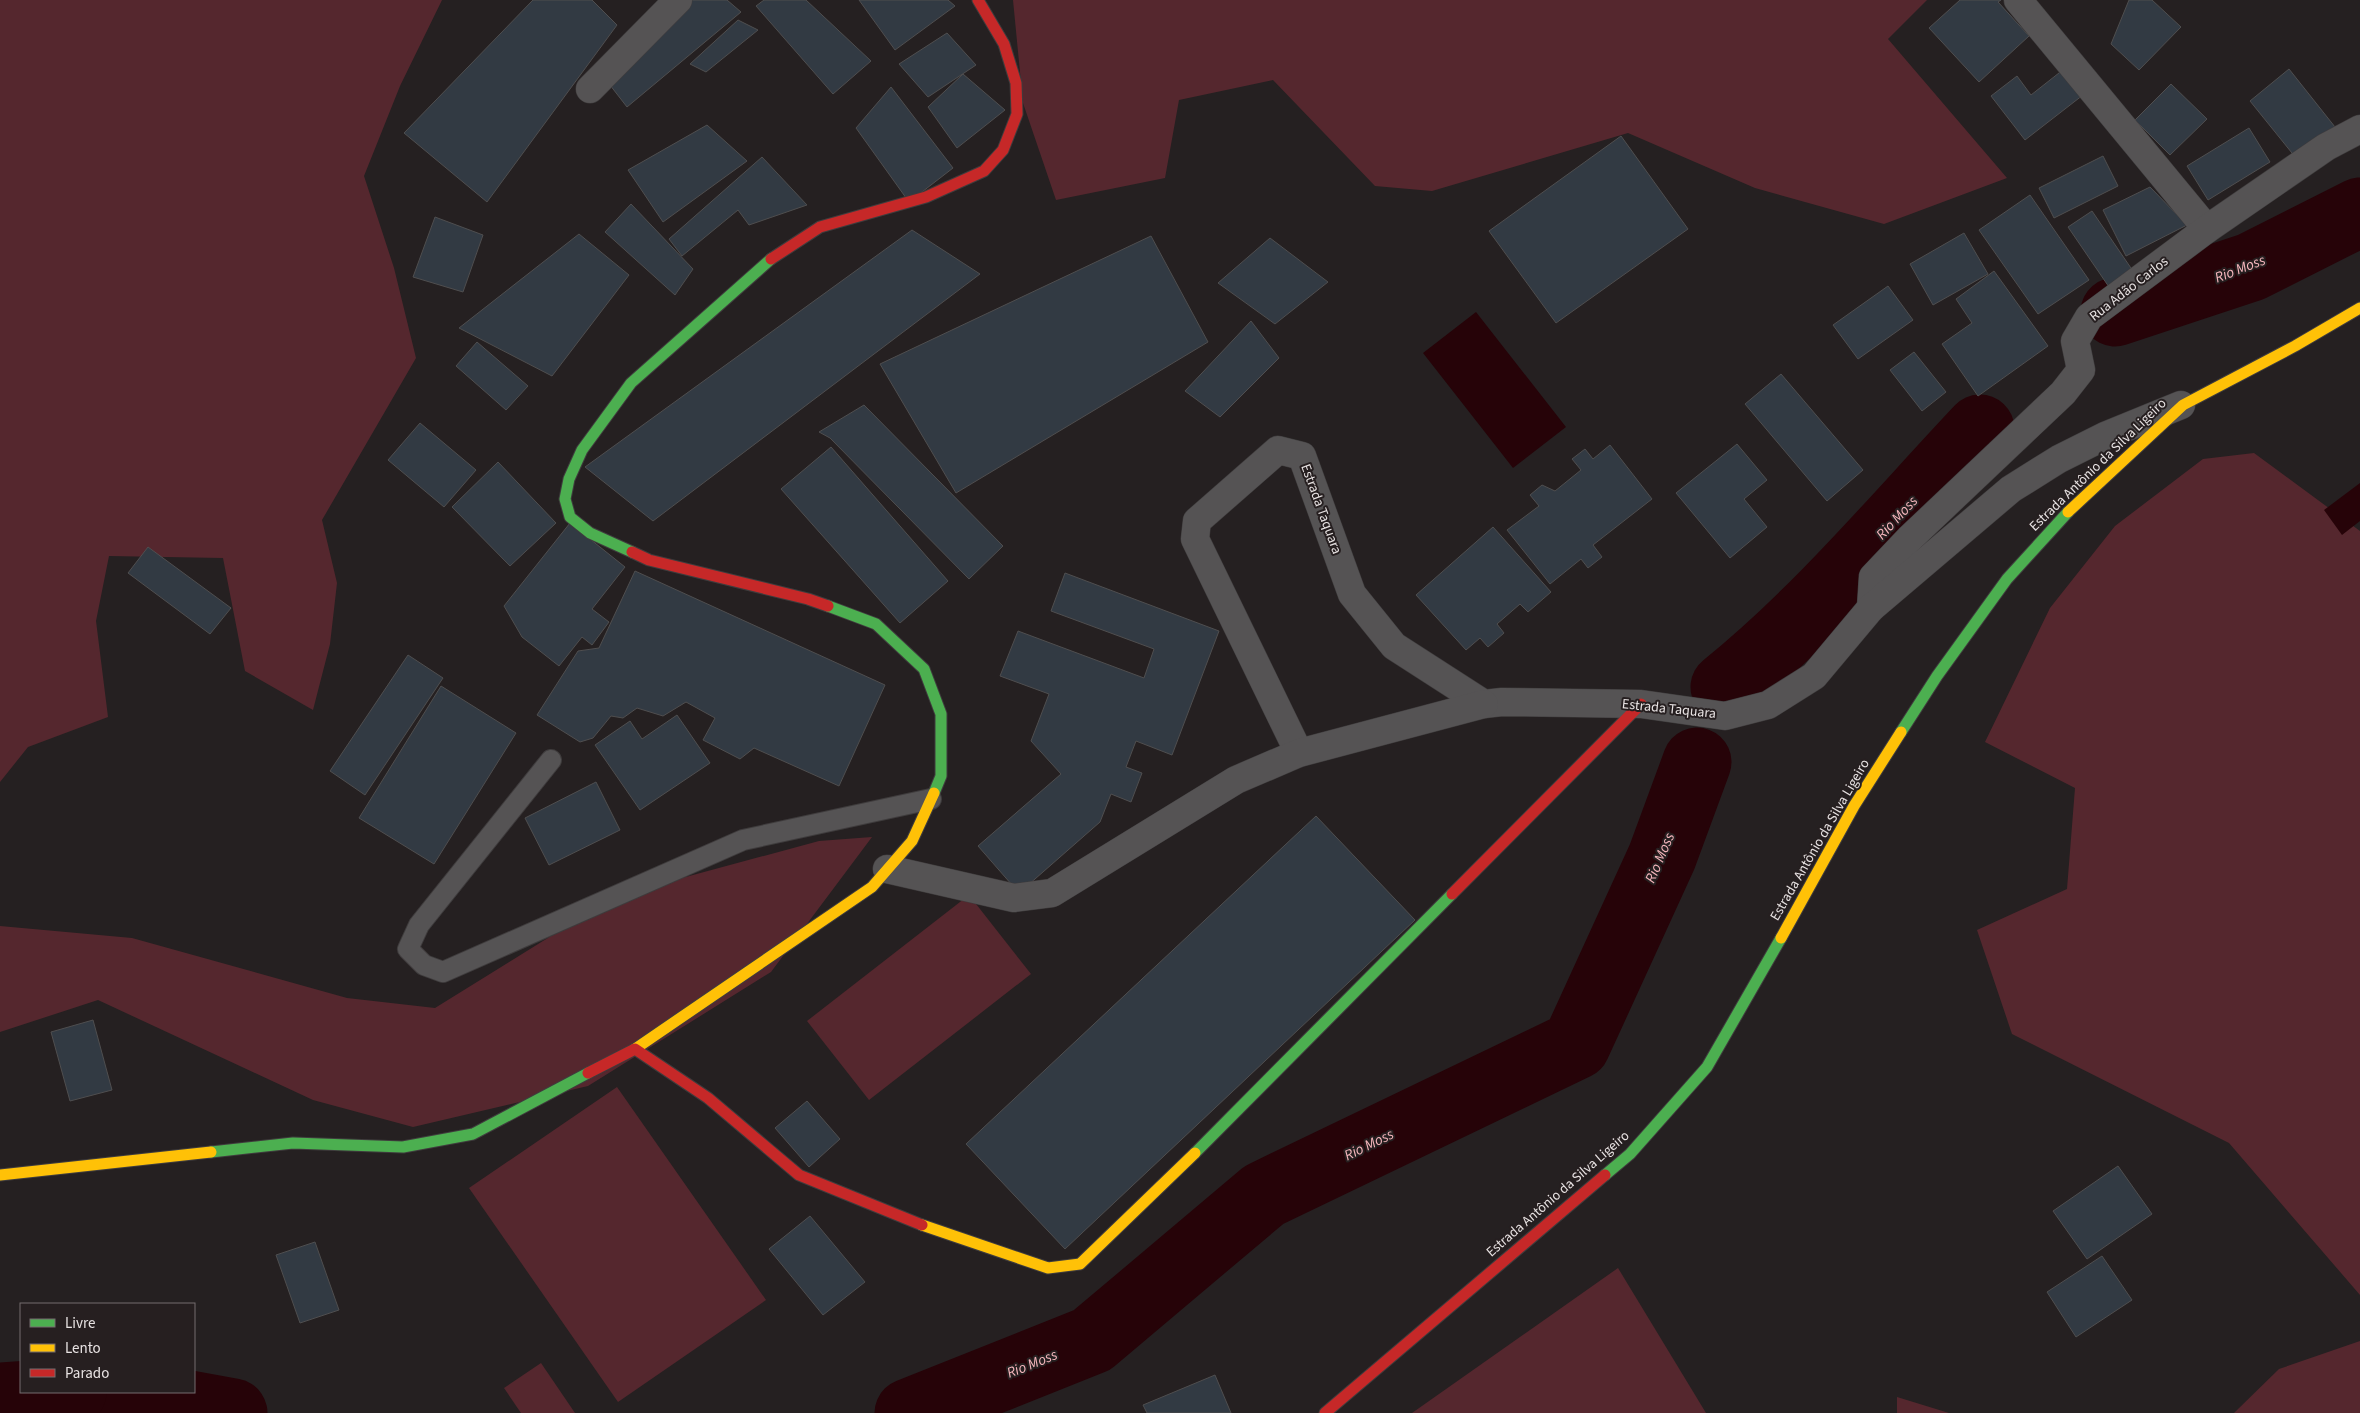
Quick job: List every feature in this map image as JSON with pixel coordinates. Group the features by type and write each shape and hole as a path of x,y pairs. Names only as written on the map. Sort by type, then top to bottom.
{"street":[{"path":"590,89 678,0"},
{"path":"0,1175 294,1143 403,1147 473,1134 635,1049 872,886 912,841 941,776 941,714 924,669 876,624 808,599 649,560 590,532 570,517 565,499 569,479 582,450 630,383 773,257 820,227 926,197 984,171 1003,150 1017,114 1016,83 1004,44 978,0"},
{"path":"2018,0 2207,229"},
{"name":"Rua Adão Carlos","path":"1870,608 1872,577 1910,538 2064,393 2081,370 2075,341 2089,317 2207,229 2326,147 2360,129"},
{"name":"Estrada Antônio da Silva Ligeiro","path":"1325,1413 1630,1154 1707,1067 1790,923 1854,806 1937,676 2006,579 2072,507 2183,405 2295,346 2360,308"},
{"name":"Estrada Taquara","path":"1299,753 1195,539 1197,522 1278,450 1302,456 1352,594 1394,646 1484,704 1502,702 1641,704 1725,716 1768,705 1814,676 1870,608 2010,489 2059,459 2105,436 2183,405"},
{"path":"887,869 1014,898 1052,893 1236,780 1299,753 1484,704"},
{"path":"635,1049 708,1098 799,1175 918,1224 1048,1268 1080,1264 1100,1247 1212,1136 1641,704"}],"lane":[{"path":"551,760 418,925 408,949 424,965 443,972 743,840 931,799"}],"shaded area":[{"path":"0,0 442,0 400,86 364,176 394,268 416,358 322,520 337,583 330,644 313,710 245,671 223,558 109,556 96,621 108,717 28,747 0,782"},
{"path":"1013,0 1927,0 1888,39 2007,178 1884,224 1755,188 1628,133 1432,191 1375,186 1273,80 1179,100 1165,178 1056,200 1023,103"},
{"path":"1476,312 1566,427 1513,468 1423,353"},
{"path":"2254,453 2360,531 2360,1295 2229,1143 2012,1034 1977,930 2067,889 2075,788 1985,742 2050,608 2115,526 2203,459"},
{"path":"2360,483 2360,521 2342,535 2324,510"},
{"path":"872,837 771,972 588,1086 413,1127 313,1100 98,1000 0,1032 0,926 132,938 347,998 435,1008 551,936 682,878 819,841"},
{"path":"969,895 1031,974 869,1100 807,1021"},
{"path":"617,1087 766,1300 618,1402 469,1188"},
{"path":"1618,1268 1706,1413 1412,1413"},
{"path":"2360,1341 2360,1413 2234,1413 2279,1369"},
{"path":"541,1363 575,1413 521,1413 504,1388"},
{"path":"1897,1397 1949,1413 1897,1413"}],"building":[{"path":"533,0 592,0 617,25 487,202 404,133"},
{"path":"690,0 727,0 741,12 627,107 603,76"},
{"path":"764,0 806,0 871,61 833,94 756,6"},
{"path":"859,0 948,0 955,6 895,50"},
{"path":"1960,0 2001,0 1998,2 2029,36 1979,82 1929,28"},
{"path":"2129,0 2152,0 2181,27 2139,70 2111,44"},
{"path":"738,20 758,30 706,72 690,64"},
{"path":"947,33 976,65 928,97 899,64"},
{"path":"2064,69 2083,95 2025,140 1991,96 2017,76 2031,95"},
{"path":"2289,69 2335,127 2296,158 2250,101"},
{"path":"963,74 1005,110 957,148 928,107"},
{"path":"2171,84 2207,119 2170,155 2135,120"},
{"path":"891,87 953,168 909,202 856,128"},
{"path":"707,125 747,161 663,222 628,170"},
{"path":"2249,128 2270,162 2208,200 2187,166"},
{"path":"1621,136 1688,229 1556,323 1489,231"},
{"path":"2103,156 2118,186 2054,218 2039,188"},
{"path":"762,157 807,205 749,225 738,210 682,256 669,239"},
{"path":"2150,187 2187,225 2126,256 2103,210"},
{"path":"2030,195 2089,280 2038,314 1979,230"},
{"path":"631,204 693,269 675,295 605,232"},
{"path":"2092,211 2133,271 2109,287 2068,227"},
{"path":"435,217 483,235 463,292 413,277"},
{"path":"912,230 980,274 653,521 585,467"},
{"path":"1964,233 1988,274 1933,305 1910,264"},
{"path":"579,234 629,275 552,376 459,328"},
{"path":"1151,236 1208,342 956,493 880,364"},
{"path":"1270,238 1328,282 1275,324 1218,283"},
{"path":"1994,271 2048,346 1978,396 1942,344 1972,323 1956,299"},
{"path":"1888,286 1913,320 1858,359 1833,325"},
{"path":"1251,321 1279,358 1220,417 1185,391"},
{"path":"477,342 528,386 506,410 456,366"},
{"path":"1914,352 1946,392 1922,411 1890,370"},
{"path":"1781,374 1863,470 1827,501 1745,404"},
{"path":"864,405 1003,546 969,579 830,438 819,432"},
{"path":"420,423 476,470 444,507 388,460"},
{"path":"1737,444 1767,480 1744,499 1767,527 1730,558 1676,493"},
{"path":"1610,445 1652,499 1593,545 1602,557 1588,568 1581,559 1550,584 1507,530 1539,506 1530,495 1542,485 1555,491 1581,470 1572,459 1585,449 1593,459"},
{"path":"831,447 948,581 900,623 781,489"},
{"path":"498,462 556,523 510,566 452,507"},
{"path":"570,523 625,567 592,609 609,622 592,645 582,637 559,666 522,637 504,606"},
{"path":"1493,527 1551,592 1528,612 1520,604 1497,624 1504,633 1488,647 1480,638 1466,650 1416,595"},
{"path":"148,547 231,608 210,634 128,573"},
{"path":"635,571 885,685 839,786 754,748 740,759 703,740 715,718 686,702 663,716 637,708 623,718 611,716 593,738 580,742 537,715 578,651 599,648"},
{"path":"1065,573 1219,631 1172,755 1136,741 1126,767 1142,773 1131,802 1111,794 1100,822 1019,893 978,846 1061,774 1031,741 1049,694 1000,676 1018,631 1144,678 1154,649 1051,611"},
{"path":"408,655 443,678 365,795 330,771"},
{"path":"441,686 516,733 434,864 359,818"},
{"path":"677,715 710,763 640,810 595,745 630,721 642,739"},
{"path":"596,782 620,830 549,865 525,818"},
{"path":"1316,816 1415,920 1065,1249 966,1144"},
{"path":"93,1020 112,1090 70,1101 51,1032"},
{"path":"807,1101 840,1139 809,1167 775,1128"},
{"path":"2118,1166 2152,1214 2087,1259 2053,1211"},
{"path":"810,1216 865,1282 823,1315 769,1249"},
{"path":"315,1242 339,1310 300,1323 276,1255"},
{"path":"2102,1256 2132,1300 2076,1337 2047,1292"},
{"path":"1215,1375 1231,1413 1147,1413 1143,1405"}],"waterway":[{"name":"Rio Moss","path":"2115,312 2251,267 2360,212"},
{"name":"Rio Moss","path":"1725,687 1760,658 1825,595 1980,429"},
{"name":"Rio Moss","path":"909,1413 1092,1340 1264,1195 1576,1045 1662,857 1697,762"},
{"name":"Rio Moss","path":"0,1397 58,1393"},
{"name":"Rio Moss","path":"123,1393 233,1413"}],"traffic: fast":[{"path":"632,552 590,533 570,517 565,499 569,479 582,450 631,383 771,259"},
{"path":"1901,732 1937,676 2007,579 2068,512"},
{"path":"828,606 876,624 924,669 941,714 941,776 934,793"},
{"path":"1195,1153 1452,894"},
{"path":"1605,1175 1630,1154 1707,1067 1781,938"},
{"path":"211,1152 293,1143 403,1147 473,1134 588,1073"}],"traffic: slow":[{"path":"2068,512 2183,405 2295,346 2360,308"},
{"path":"1781,938 1854,806 1901,732"},
{"path":"635,1049 872,887 912,841 934,793"},
{"path":"0,1175 211,1152"},
{"path":"922,1225 1048,1268 1080,1264 1195,1153"}],"traffic: jam":[{"path":"771,259 820,227 926,197 984,171 1003,150 1017,114 1016,83 1004,44 978,0"},
{"path":"632,552 649,560 808,599 828,606"},
{"path":"1452,894 1641,704"},
{"path":"588,1073 635,1049 708,1098 799,1175 922,1225"},
{"path":"1325,1413 1605,1175"}]}
